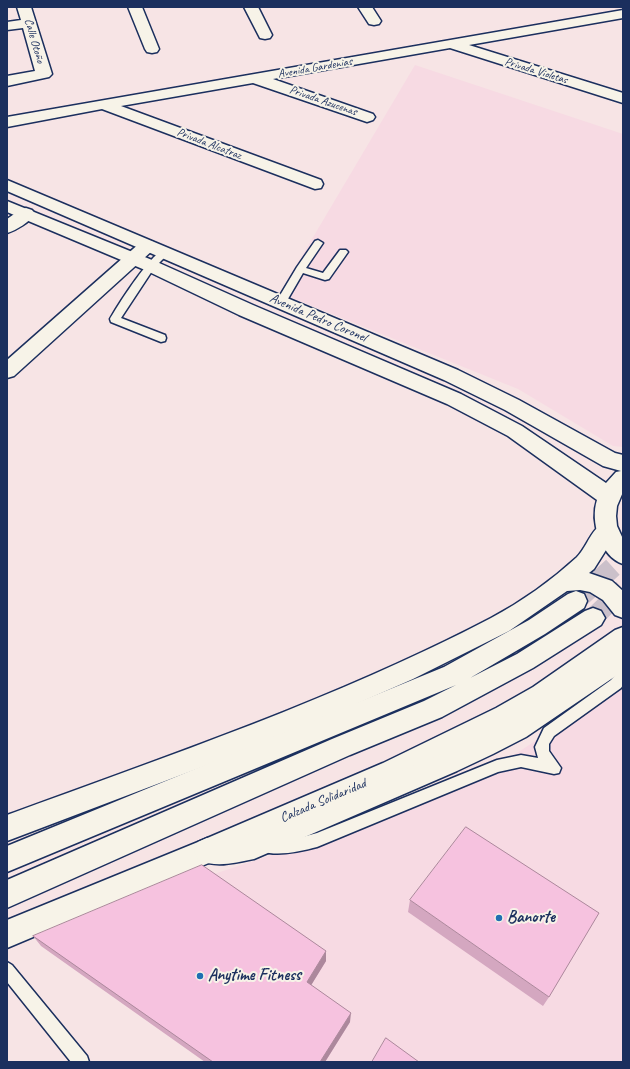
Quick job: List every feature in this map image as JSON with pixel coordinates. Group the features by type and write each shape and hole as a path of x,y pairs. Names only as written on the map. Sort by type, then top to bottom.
{"street":[{"name":"Calle Otoño","path":"7,81 44,74 24,7"},
{"path":"135,7 152,50"},
{"path":"250,7 265,35"},
{"path":"365,7 374,21"},
{"path":"596,13 623,27"},
{"name":"Avenida Gardenias","path":"7,122 450,44 596,13 623,14"},
{"path":"7,26 29,23"},
{"name":"Privada Violetas","path":"450,44 623,98"},
{"name":"Privada Azucenas","path":"256,78 367,117"},
{"name":"Privada Alcatraz","path":"103,104 315,184"},
{"name":"Avenida Pedro Coronel","path":"7,186 147,246 165,252 492,394 610,460 623,463"},
{"name":"Avenida Pedro Coronel","path":"7,206 151,266 246,310 454,399 515,431 608,496"},
{"path":"7,227 26,214"},
{"path":"7,371 147,246"},
{"path":"623,478 614,486 608,496 604,513 607,531 616,548 623,555"},
{"path":"7,894 433,708 525,661 577,601 586,562 607,531"},
{"path":"577,601 576,580 590,582 610,592 617,598 623,608"},
{"path":"7,828 272,729 405,672 501,624 577,601"},
{"path":"7,859 453,675 537,627 577,601"},
{"name":"Calzada Solidaridad","path":"7,934 207,851 392,771 505,716 542,695 623,637"},
{"path":"207,851 232,851 254,846 433,770 518,729 623,658"}],"lane":[{"path":"281,302 300,269 318,243"},
{"path":"161,338 115,319 151,266 165,252"},
{"path":"300,269 325,277 343,252"},
{"path":"254,846 299,845 316,840 498,766 521,761 554,768 541,751 542,743 549,732 616,684 623,676"},
{"path":"7,970 81,1062"}],"shaded area":[{"path":"415,65 623,134 623,447 613,446 518,389 280,293"},
{"path":"623,678 623,1062 205,1062 41,946 205,877 317,840 497,766 549,732"}],"building":[{"name":"Banorte","path":"466,827 599,913 549,997 410,900"},
{"name":"Anytime Fitness","path":"202,865 326,951 307,982 351,1013 320,1062 213,1062 33,936"},
{"path":"386,1038 419,1062 372,1062"}],"tunnel":[{"path":"576,601 623,558"},
{"path":"593,618 623,589"}],"place":[{"name":"Banorte","path":"499,918"},
{"name":"Anytime Fitness","path":"200,976"}]}
